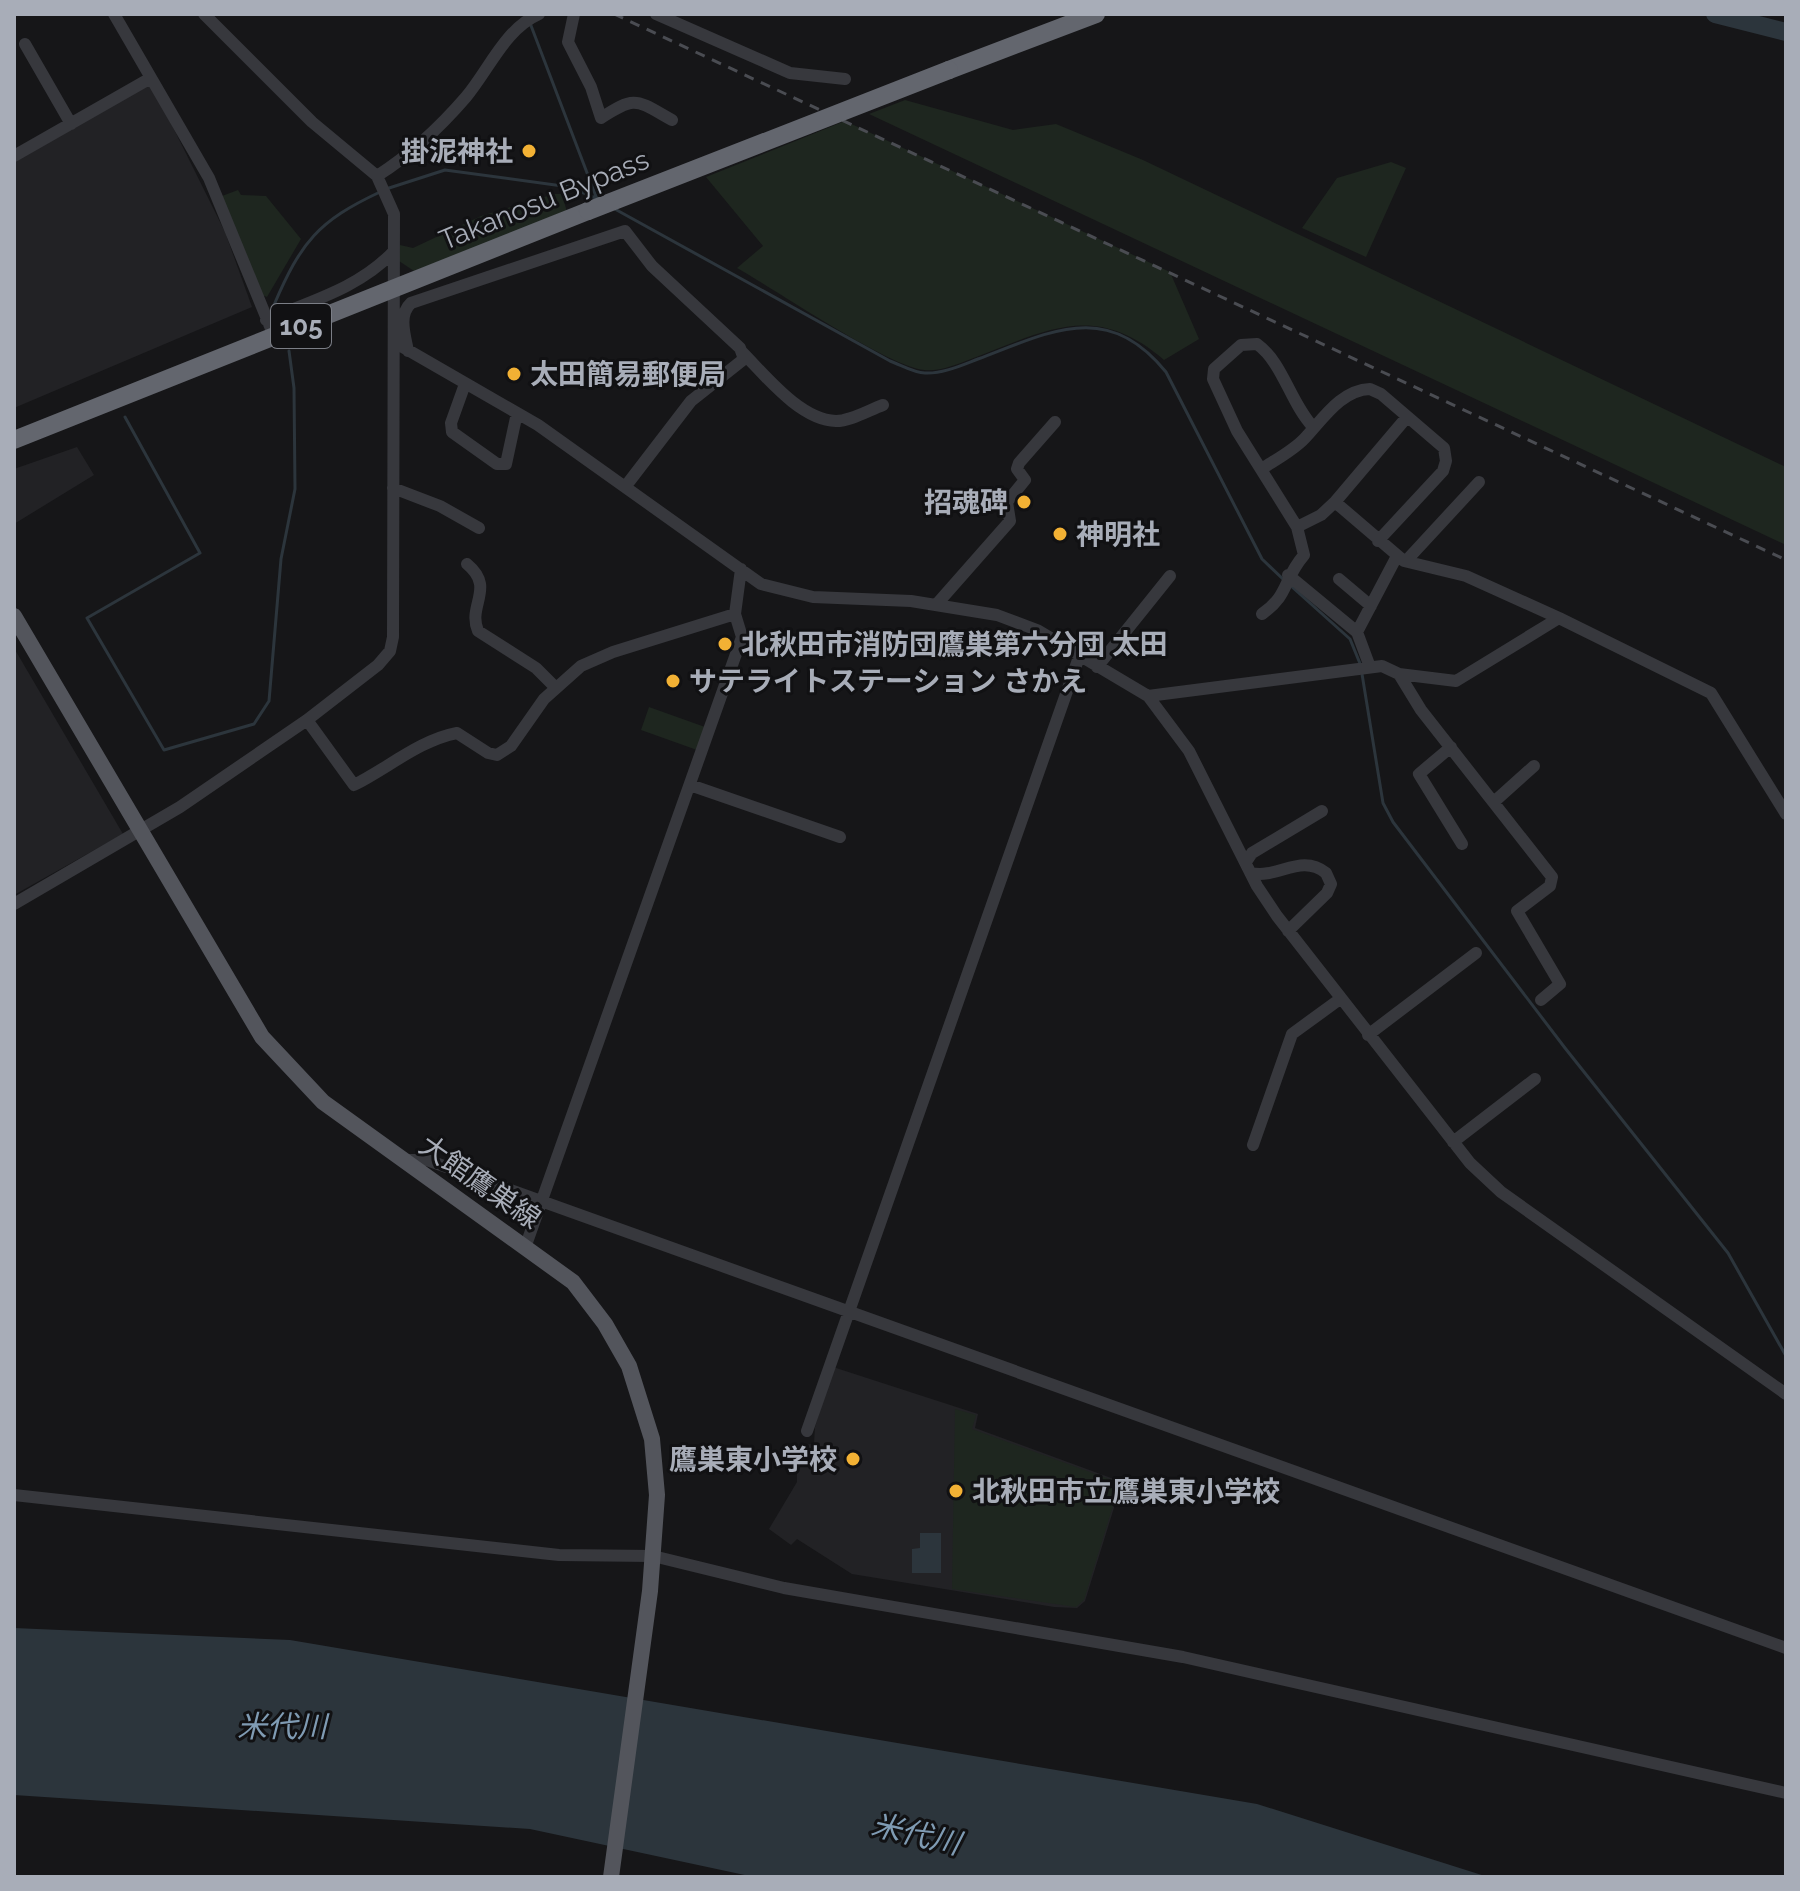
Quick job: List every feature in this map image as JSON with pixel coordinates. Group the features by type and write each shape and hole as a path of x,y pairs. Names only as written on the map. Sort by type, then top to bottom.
{"highway":[{"name":"Takanosu Bypass","path":"14,440 270,328 393,292 588,211 1096,14"}],"main road":[{"name":"大館鷹巣線","path":"14,616 262,1037 323,1102 526,1245 573,1282 605,1324 629,1366 652,1439 657,1495 650,1591 611,1877"}],"street":[{"path":"114,14 209,178 270,328 376,270 393,252"},
{"path":"14,904 186,803 307,720 378,665 390,651 395,607 394,214 377,176 312,122 204,14"},
{"path":"574,14 568,42 591,87 601,118 628,101 637,100 672,120"},
{"path":"656,14 790,73 845,79"},
{"path":"377,176 399,162 465,98 518,19 537,15"},
{"path":"25,44 71,124"},
{"path":"14,156 149,79"},
{"path":"408,351 403,320 405,309 411,303 625,231 652,266 803,409 826,420 839,421 883,405"},
{"path":"394,342 517,413 761,584 793,593 936,605 997,615 1037,630 1148,696 1189,751 1248,868 1288,931 1453,1142 1501,1192 1786,1394"},
{"path":"1262,614 1280,601 1287,579 1304,555 1297,527 1263,468 1237,431 1213,379 1214,369 1241,345 1257,344 1267,351 1299,411 1313,427"},
{"path":"625,487 691,401 744,359 742,352"},
{"path":"465,384 451,423 452,432 497,464 506,464 517,413"},
{"path":"1263,468 1293,448 1313,427 1360,389 1381,394 1444,448 1446,461 1443,471 1378,541"},
{"path":"1297,527 1321,515 1335,502 1407,417"},
{"path":"936,605 1010,521 1007,502 1025,480 1017,469 1019,463 1055,422"},
{"path":"1363,669 1357,632 1371,606 1401,559 1479,482"},
{"path":"393,488 440,506 479,528"},
{"path":"1335,502 1401,559 1466,576 1711,693 1786,814"},
{"path":"467,564 479,578 481,591 475,625 478,631 536,668 556,688"},
{"path":"526,1245 742,637 735,614 741,569"},
{"path":"1097,667 1170,576"},
{"path":"1287,579 1357,632"},
{"path":"1339,579 1371,606"},
{"path":"307,720 354,785 385,770 435,737 457,733 488,753 497,755 511,746 556,688 581,666 613,652 735,614"},
{"path":"1148,696 1382,666 1399,674 1456,681 1559,618"},
{"path":"807,1431 846,1310 1079,657"},
{"path":"1399,674 1451,747 1552,877 1550,886 1517,911 1560,984 1541,1000"},
{"path":"1451,747 1419,774 1462,844"},
{"path":"1495,801 1534,766"},
{"path":"690,785 840,837"},
{"path":"1248,868 1252,853 1322,811"},
{"path":"1248,868 1270,874 1305,864 1326,873 1331,884 1327,893 1288,931"},
{"path":"1368,1035 1476,953"},
{"path":"1253,1145 1292,1034 1340,999"},
{"path":"1453,1142 1535,1079"},
{"path":"403,1160 427,1160 1786,1648"},
{"path":"14,1495 559,1555 653,1556 784,1588 1183,1657 1786,1793"}],"shaded area":[{"path":"149,79 225,232 252,307 14,408 14,156"},
{"path":"905,100 1013,130 1056,124 1143,160 1786,467 1786,545 869,114"},
{"path":"845,121 1170,272 1199,339 1164,360 1139,342 1115,331 1092,326 1069,326 1023,339 948,367 924,370 859,342 737,268 763,246 706,177"},
{"path":"1391,162 1406,168 1366,257 1302,228 1337,178"},
{"path":"238,190 241,195 266,196 301,239 267,297 260,294 222,196"},
{"path":"562,194 567,212 414,271 399,261 400,245 413,248 481,216"},
{"path":"77,447 94,475 14,524 14,469"},
{"path":"14,648 123,834 14,895"},
{"path":"649,707 705,727 697,750 641,730"},
{"name":"北秋田市立鷹巣東小学校","path":"833,1367 978,1414 975,1428 1122,1482 1085,1601 1077,1608 1054,1607 852,1574 797,1539 791,1545 769,1529 797,1482 797,1445 814,1444 815,1427"},
{"path":"955,1409 976,1415 972,1429 1120,1483 1084,1600 1076,1607 952,1589"}],"water":[{"path":"920,1533 941,1533 941,1573 912,1573 912,1549 920,1548"},
{"name":"米代川","path":"14,1628 290,1640 1257,1804 1488,1877 754,1877 530,1829 14,1795"}],"waterway":[{"path":"1715,14 1786,32"},
{"path":"530,23 597,199"},
{"path":"386,189 445,170 570,187 600,200"},
{"path":"274,305 293,265 314,236 341,213 380,192"},
{"path":"613,208 890,361 916,372 945,371 1054,332 1077,328 1100,329 1122,335 1144,349 1166,372 1262,559 1285,581"},
{"path":"125,417 200,553 87,618 164,750 254,724 269,701 281,559 295,489 294,388 289,351"},
{"path":"1291,586 1350,639 1361,666"},
{"path":"1362,674 1383,803 1393,822 1565,1048 1728,1253 1786,1356"}],"railway":[{"path":"614,14 1786,560"}],"place":[{"name":"掛泥神社","path":"529,151"},
{"name":"太田簡易郵便局","path":"514,374"},
{"name":"招魂碑","path":"1024,502"},
{"name":"神明社","path":"1060,534"},
{"name":"北秋田市消防団鷹巣第六分団 太田","path":"725,644"},
{"name":"サテライトステーション さかえ","path":"673,681"},
{"name":"鷹巣東小学校","path":"853,1459"},
{"name":"北秋田市立鷹巣東小学校","path":"956,1491"}]}
